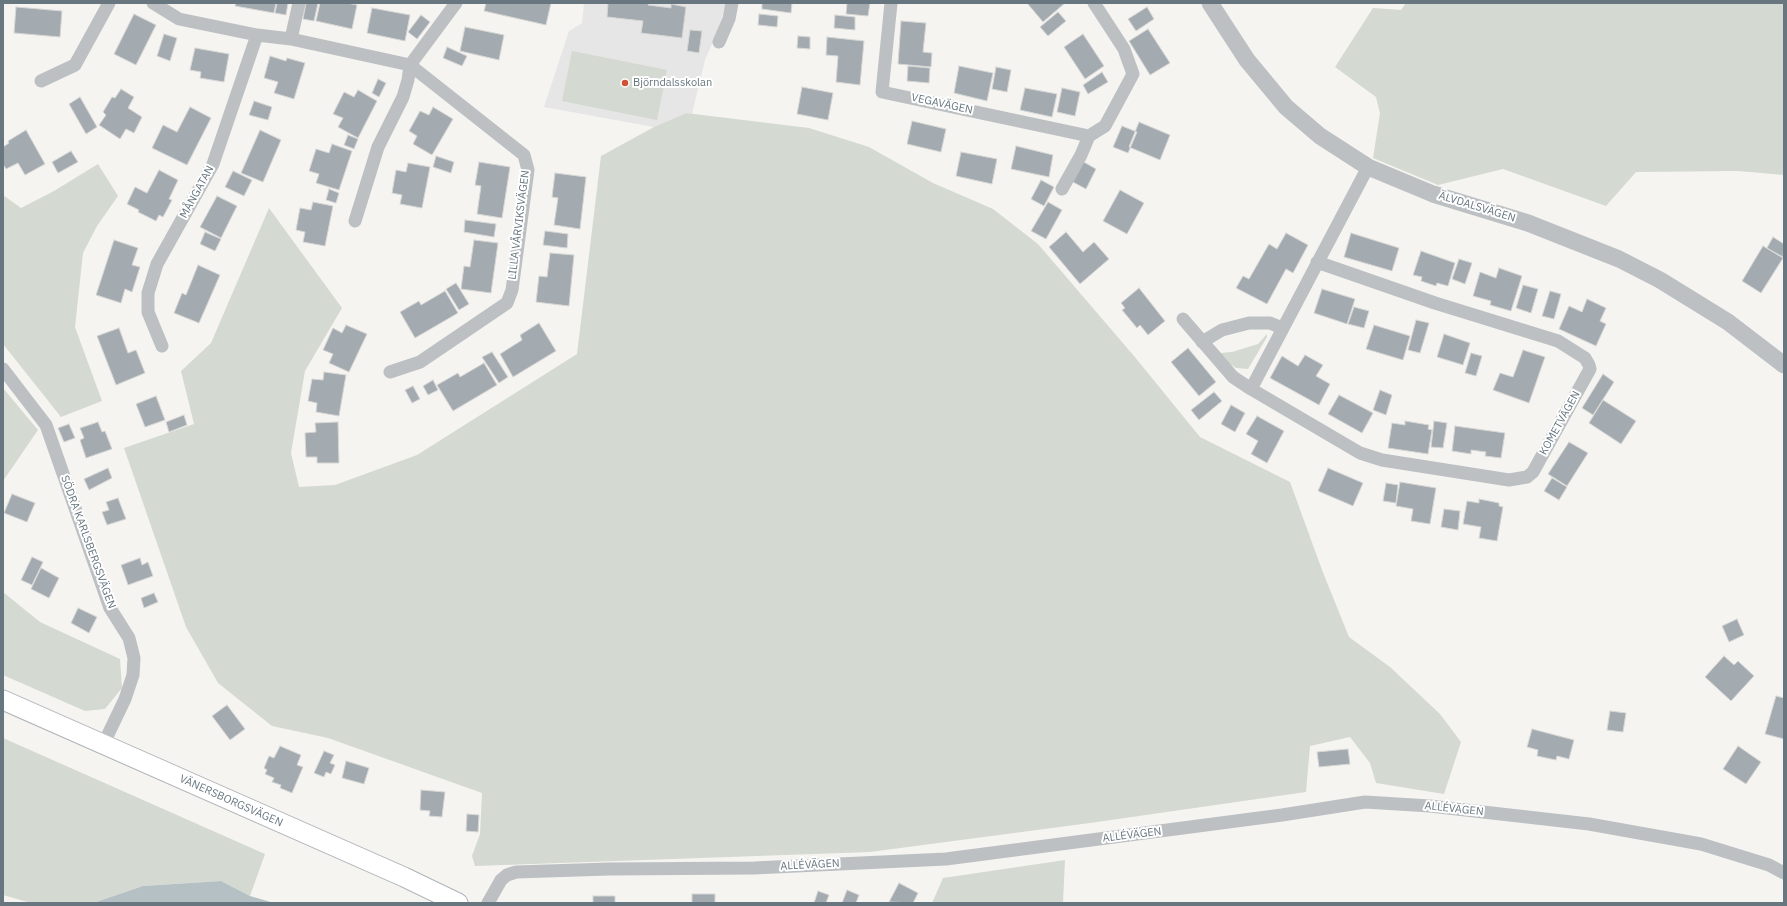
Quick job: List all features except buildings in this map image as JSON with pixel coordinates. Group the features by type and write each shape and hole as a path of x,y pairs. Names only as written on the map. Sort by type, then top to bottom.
{"main road":[{"name":"VÄNERSBORGSVÄGEN","path":"3,700 404,877 458,903"}],"street":[{"path":"41,81 75,65 109,3"},
{"name":"LILLA VÅRVIKSVÄGEN","path":"153,3 179,19 257,35 291,39 410,64 524,155 528,170 512,290 507,303 420,362 390,372"},
{"path":"291,39 299,3"},
{"path":"355,221 378,148 403,97 408,80 410,64 456,3"},
{"path":"719,42 729,19 732,3"},
{"name":"VEGAVÄGEN","path":"891,3 882,92 1090,136"},
{"path":"1062,189 1090,136 1104,126 1133,74 1124,49 1094,3"},
{"name":"ÄLVDALSVÄGEN","path":"1210,3 1247,60 1286,107 1320,136 1368,167 1433,194 1528,223 1619,260 1660,280 1728,322 1784,365"},
{"name":"MÅNGATAN","path":"162,346 148,312 148,293 157,264 213,164 257,35"},
{"path":"1251,389 1368,167"},
{"name":"KOMETVÄGEN","path":"1183,318 1233,377 1360,453 1382,460 1508,480 1526,477 1533,472 1590,369 1590,364 1585,358 1558,341 1435,303 1317,262"},
{"path":"1202,342 1222,330 1249,322 1270,323 1282,328"},
{"name":"SÖDRA KARLSBERGSVÄGEN","path":"3,369 46,425 110,608 129,638 134,658 133,675 125,699 103,745"},
{"name":"ALLÉVÄGEN","path":"488,903 501,880 507,875 516,872 609,869 754,868 946,859 1282,815 1365,802 1430,806 1589,824 1700,844 1769,865 1784,873"}],"shaded area":[{"name":"Björndalsskolan","path":"584,3 726,3 719,28 705,60 692,114 686,113 654,127 544,107 569,31 582,23"},
{"path":"1406,3 1784,3 1784,175 1738,171 1636,172 1606,206 1503,169 1438,185 1373,158 1380,113 1376,97 1335,67 1373,8 1401,10"},
{"path":"572,51 667,70 657,120 562,101"},
{"path":"686,113 809,128 869,147 933,183 993,209 1038,244 1134,356 1200,437 1290,482 1322,570 1349,637 1390,667 1440,714 1461,742 1444,794 1376,783 1370,763 1350,737 1310,746 1306,792 1090,823 870,852 475,866 472,856 480,834 482,793 328,738 272,726 218,683 186,627 124,448 194,424 181,371 211,343 269,208 342,308 305,371 291,453 299,487 335,485 417,455 577,354 601,156 654,127"},
{"path":"98,164 118,196 97,226 83,253 75,327 102,401 61,417 3,344 3,195 21,208 54,191"},
{"path":"1267,334 1267,337 1248,369 1236,368 1226,361 1220,353 1232,352 1258,344"},
{"path":"3,388 38,430 3,481"},
{"path":"3,592 40,622 120,659 122,688 105,709 85,711 3,675"},
{"path":"3,738 265,854 250,896 221,881 143,886 93,903 31,903 3,895"},
{"path":"1065,860 1063,903 932,903 943,878"},
{"path":"221,881 250,896 274,903 93,903 143,886"}],"place":[{"name":"Björndalsskolan","path":"625,83"}]}
